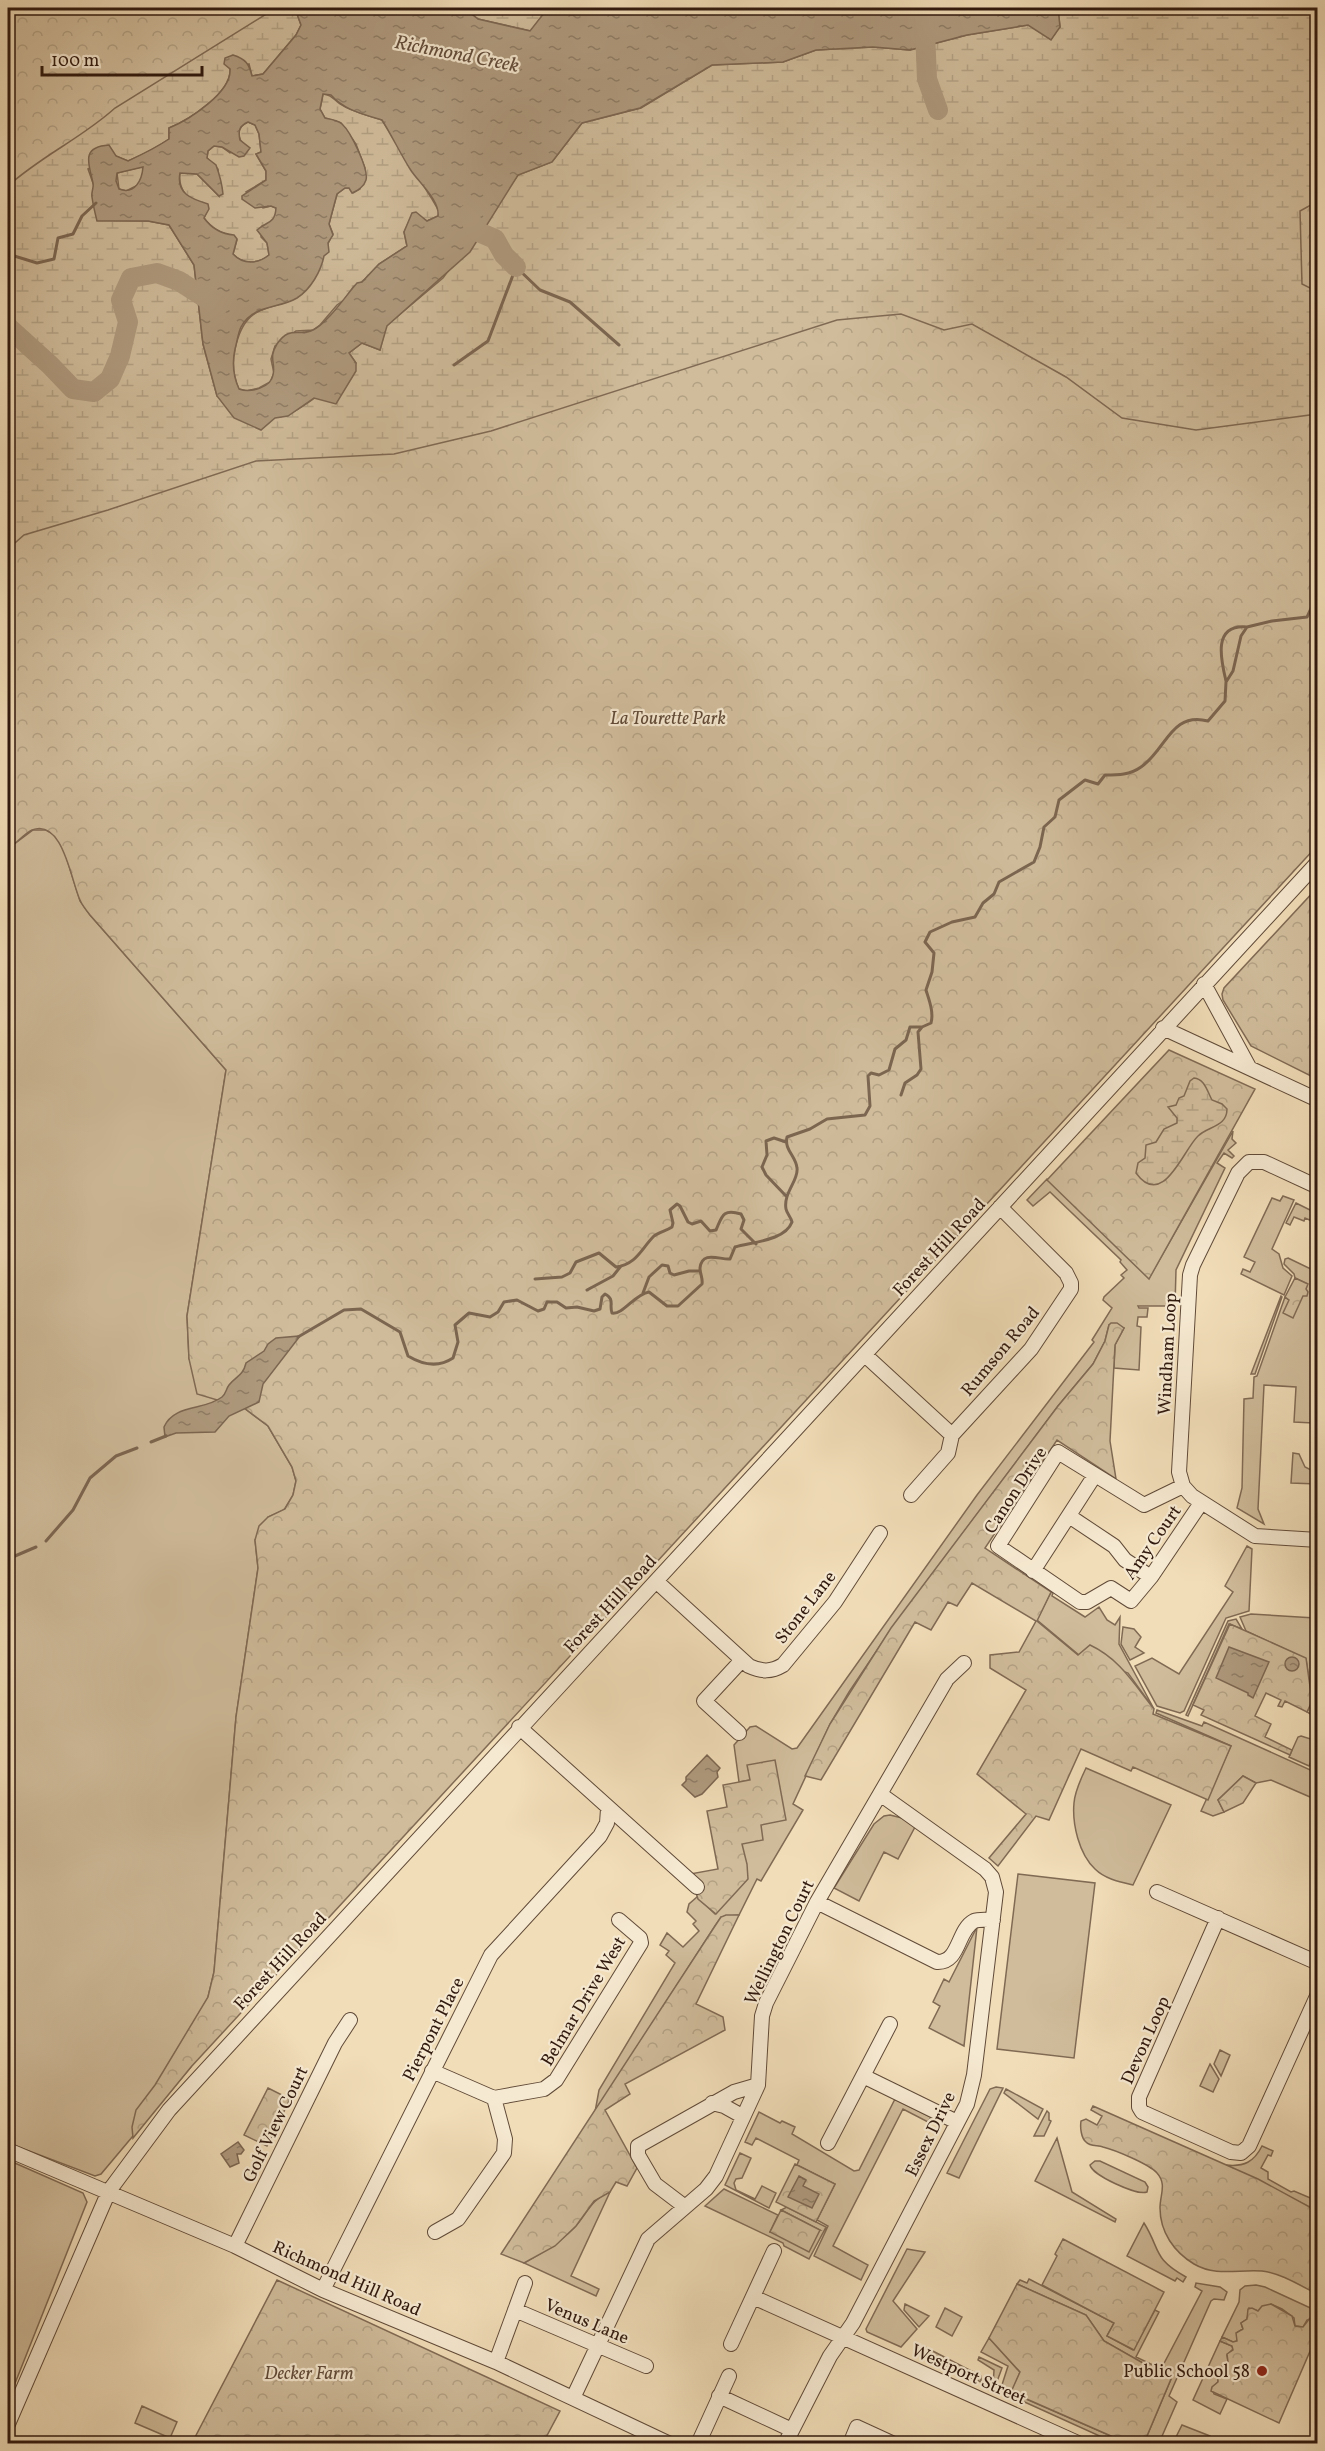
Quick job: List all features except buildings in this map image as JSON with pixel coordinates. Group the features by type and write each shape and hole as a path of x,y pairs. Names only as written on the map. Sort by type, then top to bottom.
{"street":[{"name":"Forest Hill Road","path":"8,2424 109,2191 169,2110 1317,862"},
{"path":"1204,984 1248,1067"},
{"path":"1164,1028 1317,1100"},
{"name":"Windham Loop","path":"1183,1486 1179,1472 1190,1275 1193,1265 1238,1173 1249,1162 1264,1162 1317,1187"},
{"name":"Rumson Road","path":"911,1495 948,1453 952,1435 1031,1349 1071,1289 1066,1273 1000,1207"},
{"path":"865,1355 952,1435"},
{"name":"Canon Drive","path":"1131,1601 1111,1588 1087,1602 1080,1602 1000,1548 998,1543 1058,1452 1144,1505 1183,1486"},
{"path":"1033,1571 1095,1475"},
{"path":"1183,1486 1201,1503 1255,1536 1317,1540"},
{"name":"Amy Court","path":"1131,1601 1151,1577 1201,1503"},
{"path":"1069,1516 1114,1546 1125,1560 1151,1577"},
{"name":"Stone Lane","path":"656,1581 742,1660 757,1670 775,1670 783,1665 835,1602 880,1533"},
{"path":"739,1733 704,1701 742,1660"},
{"name":"Wellington Court","path":"573,2398 648,2239 712,2184 758,2085 762,2016 766,2003 817,1902 947,1679 964,1663"},
{"path":"519,1727 697,1887"},
{"name":"Essex Drive","path":"785,2444 830,2356 843,2338 967,2104 974,2075 996,1892 994,1882 989,1873 880,1794"},
{"name":"Pierpont Place","path":"323,2290 491,1954 600,1836 607,1823 608,1809"},
{"path":"1157,1892 1317,1963"},
{"path":"817,1902 943,1963 951,1957 971,1923 977,1920 993,1920"},
{"name":"Devon Loop","path":"1218,1918 1139,2097 1139,2107 1142,2112 1231,2152 1241,2153 1249,2146 1317,1994"},
{"name":"Belmar Drive West","path":"494,2098 544,2089 556,2080 641,1944 640,1938 619,1920"},
{"name":"Golf View Court","path":"235,2246 335,2043 350,2020"},
{"path":"828,2143 890,2024"},
{"path":"432,2071 494,2098 506,2139 504,2153 458,2219 435,2232"},
{"path":"863,2076 957,2122"},
{"path":"684,2206 655,2184 638,2155 637,2147 640,2143 712,2103 734,2092 758,2085"},
{"path":"712,2103 724,2106 742,2116"},
{"name":"Richmond Hill Road","path":"8,2150 235,2246 323,2290 496,2362 670,2444"},
{"path":"731,2344 774,2251"},
{"name":"Venus Lane","path":"496,2362 525,2283"},
{"name":"Westport Street","path":"753,2297 984,2398 1080,2444"},
{"name":"Venus Lane","path":"515,2310 646,2366"},
{"path":"698,2444 729,2376"},
{"path":"719,2396 792,2430"},
{"path":"850,2444 857,2427 894,2444"}],"green space":[{"name":"La Tourette Park","path":"8,8 305,8 296,11 641,108 712,65 910,50 967,35 1060,27 1058,8 1317,8 1317,846 191,2067 133,2138 132,2127 136,2110 155,2085 208,1997 214,1972 236,1717 258,1568 255,1540 259,1526 268,1517 285,1509 293,1495 296,1481 292,1467 268,1426 244,1408 197,1394 189,1359 187,1316 226,1070 86,909 80,900 64,853 51,833 43,829 32,830 13,845 8,882"},
{"path":"276,8 305,8 296,11 301,25 296,35 263,74 252,76 249,64 230,69 229,78 217,96 198,112 169,128 169,139 128,161 116,156 88,169 94,186 97,220 148,221 169,225 194,265 203,344 217,396 253,411 274,417 293,412 305,405 356,363 349,353 362,343 380,350 386,326 443,278 518,175 552,162 582,123 641,108 712,65 783,62 816,50 873,47 910,50 967,35 1028,25 1060,27 1058,8 1317,8 1317,186 1313,187 1311,205 1300,211 1302,284 1312,289 1317,287 1317,414 1196,430 1122,418 1066,377 972,324 944,330 901,314 837,320 491,431 394,454 256,461 24,535 8,549 8,186 115,108"},
{"path":"329,8 389,8 356,14"},
{"path":"464,8 548,8 531,31 478,19"},
{"path":"323,94 350,109 382,120 439,211 438,216 427,221 413,213 404,232 407,246 379,264 362,282 354,286 320,325 313,330 296,331 275,346 271,359 274,373 270,382 246,391 239,389 235,379 234,354 240,332 247,320 256,313 286,302 307,288 316,275 333,234 329,224 337,194 345,188 349,188 353,193 360,189 365,168 356,144 341,123 325,118 320,109"},
{"path":"248,122 255,125 259,134 261,152 256,154 266,171 266,180 246,192 263,208 271,206 276,208 276,216 271,223 262,226 261,237 267,243 269,255 251,262 241,260 233,254 237,240 234,236 217,230 207,222 204,218 206,213 183,191 180,180 180,173 197,174 219,196 218,169 207,158 208,151 214,146 222,147 230,153 245,146 240,140 239,133 241,127"},
{"path":"141,167 144,169 140,184 126,191 119,189 117,173"},
{"path":"33,830 46,830 56,836 65,853 80,901 90,915 226,1070 187,1316 189,1359 268,1426 292,1467 296,1481 293,1495 284,1510 268,1517 255,1540 258,1568 236,1717 214,1972 191,2067 101,2174 95,2176 8,2143 8,882 13,845"},
{"path":"1317,888 1317,1079 1251,1046 1223,1000 1222,994 1224,988"},
{"path":"1169,1050 1255,1089 1149,1279 1047,1180"},
{"path":"1194,1078 1203,1083 1212,1100 1227,1109 1226,1115 1220,1123 1198,1136 1164,1181 1155,1185 1146,1183 1136,1173 1138,1163 1145,1158 1146,1145 1156,1142 1164,1129 1177,1123 1177,1118 1168,1107 1176,1105"},
{"path":"1233,1131 1232,1139 1236,1143 1228,1150 1234,1156 1232,1158 1224,1153 1217,1163 1225,1168 1176,1270 1175,1306 1138,1306 1148,1308 1147,1317 1138,1317 1137,1326 1141,1327 1139,1370 1114,1368 1115,1345 1124,1328 1109,1325 1105,1341 1093,1364 1058,1406 892,1628 849,1692 830,1724 793,1804 803,1810 761,1881 757,1879 739,1915 721,1917 595,2112 599,2090 675,1963 666,1955 669,1951 660,1945 667,1933 683,1947 699,1931 693,1924 696,1921 687,1912 689,1904 697,1897 715,1914 742,1844 750,1780 739,1782 734,1745 750,1727 756,1726 792,1749 797,1748 977,1495 1094,1342 1092,1340 1112,1308 1103,1300 1124,1278 1121,1275 1127,1270 1120,1262 1121,1260 1050,1192 1033,1206 1027,1200 1047,1179 1149,1278"},
{"path":"1283,1196 1294,1200 1272,1249 1279,1254 1283,1268 1292,1276 1284,1295 1241,1274 1243,1269 1250,1272 1255,1262 1244,1257 1272,1198 1280,1201"},
{"path":"1296,1203 1314,1212 1317,1206 1317,1212 1312,1221 1294,1217 1290,1225 1286,1223"},
{"path":"1288,1258 1317,1272 1317,1415 1314,1415 1313,1423 1294,1422 1296,1387 1264,1385 1258,1509 1264,1524 1237,1508 1242,1488 1244,1399 1253,1398 1254,1377 1257,1376 1285,1297 1289,1300 1306,1289 1307,1284 1295,1278 1284,1264 1285,1259"},
{"path":"1295,1278 1308,1284 1306,1289 1308,1292 1307,1296 1303,1296 1293,1318 1283,1313 1289,1300 1285,1297"},
{"path":"1281,1296 1255,1374 1251,1374"},
{"path":"1111,1323 1117,1323 1124,1328 1115,1345 1110,1441 1116,1479 1057,1440 985,1548 1051,1592 1037,1621 1078,1655 1090,1645 1101,1651 1133,1681 1154,1709 1153,1714 1231,1746 1208,1800 1133,1767 1131,1771 1081,1749 1049,1820 1036,1816 998,1866 989,1858 1026,1814 977,1774 1026,1690 990,1668 990,1655 1019,1652 1036,1621 972,1583 957,1606 948,1602 931,1630 915,1622 821,1780 805,1776 830,1724 891,1628 1058,1406 1093,1364"},
{"path":"1293,1453 1299,1454 1305,1467 1317,1473 1317,1484 1291,1483"},
{"path":"1247,1546 1252,1549 1249,1611 1226,1618 1184,1711 1180,1713 1157,1706 1135,1666 1152,1658 1179,1674 1233,1592 1225,1586"},
{"path":"1051,1592 1052,1596 1085,1617 1099,1607 1107,1620 1115,1625 1120,1617 1119,1644 1154,1709 1128,1673 1079,1655 1037,1620"},
{"path":"1251,1614 1315,1618 1318,1625 1317,1718 1307,1712 1312,1701 1306,1659 1246,1631 1240,1617"},
{"path":"1236,1619 1242,1629 1229,1624 1188,1716 1186,1715 1228,1621"},
{"path":"1230,1624 1306,1658 1312,1701 1307,1712 1285,1701 1282,1707 1278,1706 1281,1700 1266,1693 1255,1716 1271,1724 1265,1737 1292,1750 1290,1755 1201,1715 1204,1710 1193,1705"},
{"path":"1123,1627 1134,1629 1141,1637 1135,1647 1144,1653 1130,1660 1121,1644"},
{"path":"1157,1710 1202,1726 1204,1722 1317,1773 1317,1800 1271,1780 1256,1783 1243,1776 1218,1800 1224,1812 1213,1816 1201,1811 1231,1746 1156,1713"},
{"path":"1298,1737 1314,1740 1317,1747 1309,1766 1289,1757"},
{"path":"775,1760 786,1820 761,1825 763,1840 742,1844 748,1879 716,1914 698,1899 690,1874 718,1869 707,1811 727,1807 723,1785 750,1780 747,1765"},
{"path":"1086,1768 1171,1805 1133,1885 1103,1875 1089,1863 1081,1847 1074,1820 1074,1803"},
{"path":"1243,1776 1256,1783 1243,1803 1224,1812 1218,1800"},
{"path":"884,1816 902,1818 915,1827 898,1859 884,1852 859,1901 834,1888 874,1824"},
{"path":"1018,1874 1095,1883 1074,2058 997,2049"},
{"path":"739,1915 696,2004 723,2017 725,2030 625,2084 630,2094 605,2110 637,2168 627,2186 616,2182 610,2192 594,2201 576,2226 555,2246 524,2263 501,2254 715,1926 721,1917"},
{"path":"977,1927 964,2046 929,2028 940,2006 933,2002 944,1979 949,1982"},
{"path":"1220,2050 1230,2055 1221,2076 1214,2064"},
{"path":"1210,2064 1219,2079 1213,2092 1200,2086"},
{"path":"268,2088 290,2099 267,2146 244,2135"},
{"path":"1003,2088 959,2178 947,2173 990,2089"},
{"path":"1006,2089 1043,2109 1038,2119 1004,2093"},
{"path":"895,2099 931,2117 928,2122 903,2109 833,2246 868,2265 861,2280 814,2256 828,2226 817,2220 835,2184 797,2165 799,2160 756,2138 752,2145 745,2142 759,2112 780,2123 782,2121 795,2127 792,2134 854,2171 859,2170"},
{"path":"1093,2106 1258,2179 1317,2211 1317,2294 1276,2274 1262,2271 1211,2270 1194,2264 1180,2254 1162,2225 1160,2208 1162,2181 1157,2173 1132,2158 1101,2146 1090,2145 1084,2140 1081,2121 1086,2119 1097,2125 1102,2116 1091,2110"},
{"path":"1047,2111 1051,2121 1044,2136 1034,2136"},
{"path":"1057,2138 1072,2192 1116,2219 1115,2222 1035,2181"},
{"path":"1262,2146 1273,2151 1261,2168 1268,2172 1268,2179 1291,2192 1294,2191 1315,2200 1317,2196 1317,2211 1226,2165 1238,2165 1252,2160"},
{"path":"740,2153 751,2158 742,2178 736,2179 734,2183 736,2190 755,2199 762,2186 776,2193 769,2208 725,2185"},
{"path":"8,2160 83,2193 87,2202 8,2401"},
{"path":"1095,2161 1100,2161 1145,2182 1148,2187 1147,2192 1134,2191 1106,2179 1090,2165"},
{"path":"795,2164 835,2184 816,2222 776,2202"},
{"path":"724,2189 778,2215 770,2232 820,2230 781,2210 787,2207 826,2227 809,2259 784,2246 783,2243 705,2206"},
{"path":"610,2192 571,2276 599,2289 596,2296 524,2263 562,2238 574,2228 598,2199"},
{"path":"781,2210 820,2230 809,2252 770,2232"},
{"path":"1144,2223 1162,2259 1186,2277 1183,2282 1177,2278 1175,2281 1127,2256"},
{"path":"1063,2239 1164,2292 1134,2350 1107,2336 1114,2323 1042,2285"},
{"path":"907,2249 925,2252 893,2301 917,2329 901,2347 867,2332 866,2329"},
{"path":"1029,2279 1114,2323 1107,2336 1133,2350 1155,2310 1159,2312 1136,2357 1161,2369 1202,2291 1195,2287 1196,2283 1220,2287 1227,2292 1224,2300 1211,2301 1169,2396 1177,2402 1159,2443 1144,2443 1171,2379 1104,2341 1086,2315 1017,2284 1020,2280 1027,2283"},
{"name":"Decker Farm","path":"277,2280 560,2411 543,2443 192,2443"},
{"path":"1017,2284 1086,2315 1104,2341 1171,2379 1144,2443 1127,2443 1011,2392 1020,2372 989,2338"},
{"path":"1256,2285 1317,2311 1317,2320 1313,2318 1307,2320 1303,2327 1295,2326 1294,2318 1271,2304 1258,2311 1249,2308 1247,2319 1241,2323 1243,2329 1238,2332 1237,2341 1233,2342 1222,2337 1239,2302 1240,2290 1245,2286"},
{"path":"905,2304 929,2316 919,2327 904,2310"},
{"path":"1271,2304 1292,2316 1295,2326 1303,2327 1310,2318 1317,2320 1317,2335 1279,2423 1211,2391 1218,2382 1218,2375 1223,2372 1223,2365 1228,2362 1227,2354 1233,2350 1232,2346 1220,2341 1222,2337 1233,2342 1237,2341 1236,2333 1243,2329 1241,2323 1247,2319 1248,2309 1258,2311 1262,2306"},
{"path":"945,2308 962,2317 952,2336 936,2327"},
{"path":"989,2338 1020,2372 1012,2393 1127,2443 1115,2443 1009,2395 1010,2392 1004,2389 1000,2391 1008,2366 981,2352"},
{"path":"1220,2341 1232,2346 1233,2349 1227,2355 1228,2362 1222,2366 1223,2373 1218,2376 1218,2382 1212,2388 1214,2394 1227,2399 1220,2414 1193,2400"},
{"path":"925,2347 981,2376 981,2382 918,2355"},
{"path":"979,2357 1002,2368 995,2387 993,2387 994,2370 978,2360"},
{"path":"142,2406 177,2422 170,2438 135,2423"},
{"path":"1182,2425 1210,2436 1207,2443 1173,2443"}],"water":[{"path":"305,8 329,8 356,14 389,8 464,8 478,19 530,31 548,8 1058,8 1060,27 1051,40 1028,25 967,35 910,50 873,47 816,50 783,62 712,65 640,108 582,123 552,162 518,175 470,252 387,326 380,350 362,343 349,353 356,363 356,371 336,404 314,398 288,416 275,418 261,430 234,418 217,396 203,344 194,265 169,225 148,221 97,221 92,197 93,185 89,158 94,149 109,145 116,156 128,161 169,139 169,128 198,112 224,87 229,78 230,69 224,64 225,58 233,55 241,58 250,68 252,76 263,74 296,35 301,25 296,11","holes":["323,94 331,95 348,108 382,120 410,169 436,204 438,216 427,221 416,212 412,213 404,232 407,246 379,264 362,282 357,283 318,327 308,332 290,333 282,338 273,353 274,371 268,383 254,390 239,389 234,374 234,359 241,327 252,314 297,298 307,290 318,274 324,256 329,252 328,243 333,235 329,224 337,194 345,188 349,188 352,193 359,189 366,180 362,160 346,128 334,120 325,118 320,109","248,122 255,125 259,134 261,152 256,154 266,171 266,180 242,196 242,199 255,208 271,206 276,208 272,220 257,230 267,243 269,255 251,262 241,260 233,254 237,239 234,235 221,232 210,225 204,218 209,209 208,204 186,194 179,180 180,173 197,174 219,196 223,194 216,165 207,158 208,151 214,146 222,147 239,157 244,156 250,148 240,140 239,134 243,125","143,167 137,185 129,190 119,189 116,181 117,173"]},
{"path":"300,1336 263,1384 259,1402 229,1416 215,1432 176,1433 165,1437 164,1427 169,1420 182,1411 222,1397 229,1385 243,1371 246,1363 264,1351 268,1344 276,1338"},
{"path":"1229,1647 1269,1662 1253,1698 1248,1693 1216,1678"},
{"path":"1292,1657 1297,1659 1299,1664 1297,1669 1292,1671 1287,1669 1285,1664 1287,1659"},
{"path":"707,1755 720,1768 717,1772 718,1777 702,1794 695,1797 682,1785 686,1777"},
{"path":"238,2142 244,2150 241,2154 237,2154 239,2163 230,2167 221,2154"},
{"path":"799,2176 806,2180 803,2186 819,2194 812,2208 788,2197"}],"waterway":[{"path":"924,8 927,79 938,110"},
{"path":"8,254 37,263 54,259 58,238 73,234 82,216 96,203"},
{"path":"468,214 476,231 495,239 504,255 516,267"},
{"path":"454,365 488,341 516,267 540,290 570,302 619,345"},
{"name":"Richmond Creek","path":"8,327 73,389 94,392 110,379 120,356 128,322 121,300 131,278 157,273 179,281 218,306"},
{"path":"298,1337 344,1310 361,1309 400,1332 408,1356 419,1362 442,1363 453,1358 458,1342 455,1325 469,1313 490,1317 498,1312 504,1302 517,1300 538,1311 544,1309 547,1302 557,1302 566,1308 577,1307 594,1311 600,1309 602,1297 605,1294 611,1300 612,1313 616,1313 639,1296 649,1292 667,1306 678,1306 702,1284 700,1268 704,1259 712,1257 730,1259 735,1247 767,1240 782,1233 792,1222 786,1203 797,1173 796,1164 787,1146 787,1137 810,1129 827,1119 865,1115 870,1106 868,1076 871,1073 879,1075 889,1070 895,1049 906,1040 910,1027 922,1027 931,1023 932,1010 926,990 932,972 934,953 925,942 930,932 952,922 975,917 983,903 994,894 999,882 1034,862 1044,827 1055,817 1059,800 1085,780 1098,784 1105,775 1133,772 1150,760 1177,727 1196,719 1208,721 1225,701 1226,682 1233,671 1241,636 1247,627 1272,621 1307,617 1318,593"},
{"path":"1226,681 1221,654 1224,637 1228,631 1247,627"},
{"path":"901,1095 905,1083 917,1075 921,1069 918,1032 922,1027"},
{"path":"786,1142 774,1138 766,1141 767,1155 762,1167 766,1175 786,1196"},
{"path":"535,1279 562,1277 570,1273 576,1262 599,1253 616,1267 629,1263 654,1236 672,1227 670,1210 677,1204 688,1222 692,1224 701,1221 710,1231 716,1230 726,1213 741,1214 744,1220 741,1229 756,1244"},
{"path":"643,1293 649,1277 662,1265 668,1266 670,1273 674,1275 700,1271"},
{"path":"587,1290 613,1276 621,1266"},
{"path":"151,1442 166,1436"},
{"path":"46,1541 73,1510 90,1478 116,1456 137,1448"},
{"path":"8,1559 36,1547"}],"place":[{"name":"Public School 58","path":"1262,2371"}]}
